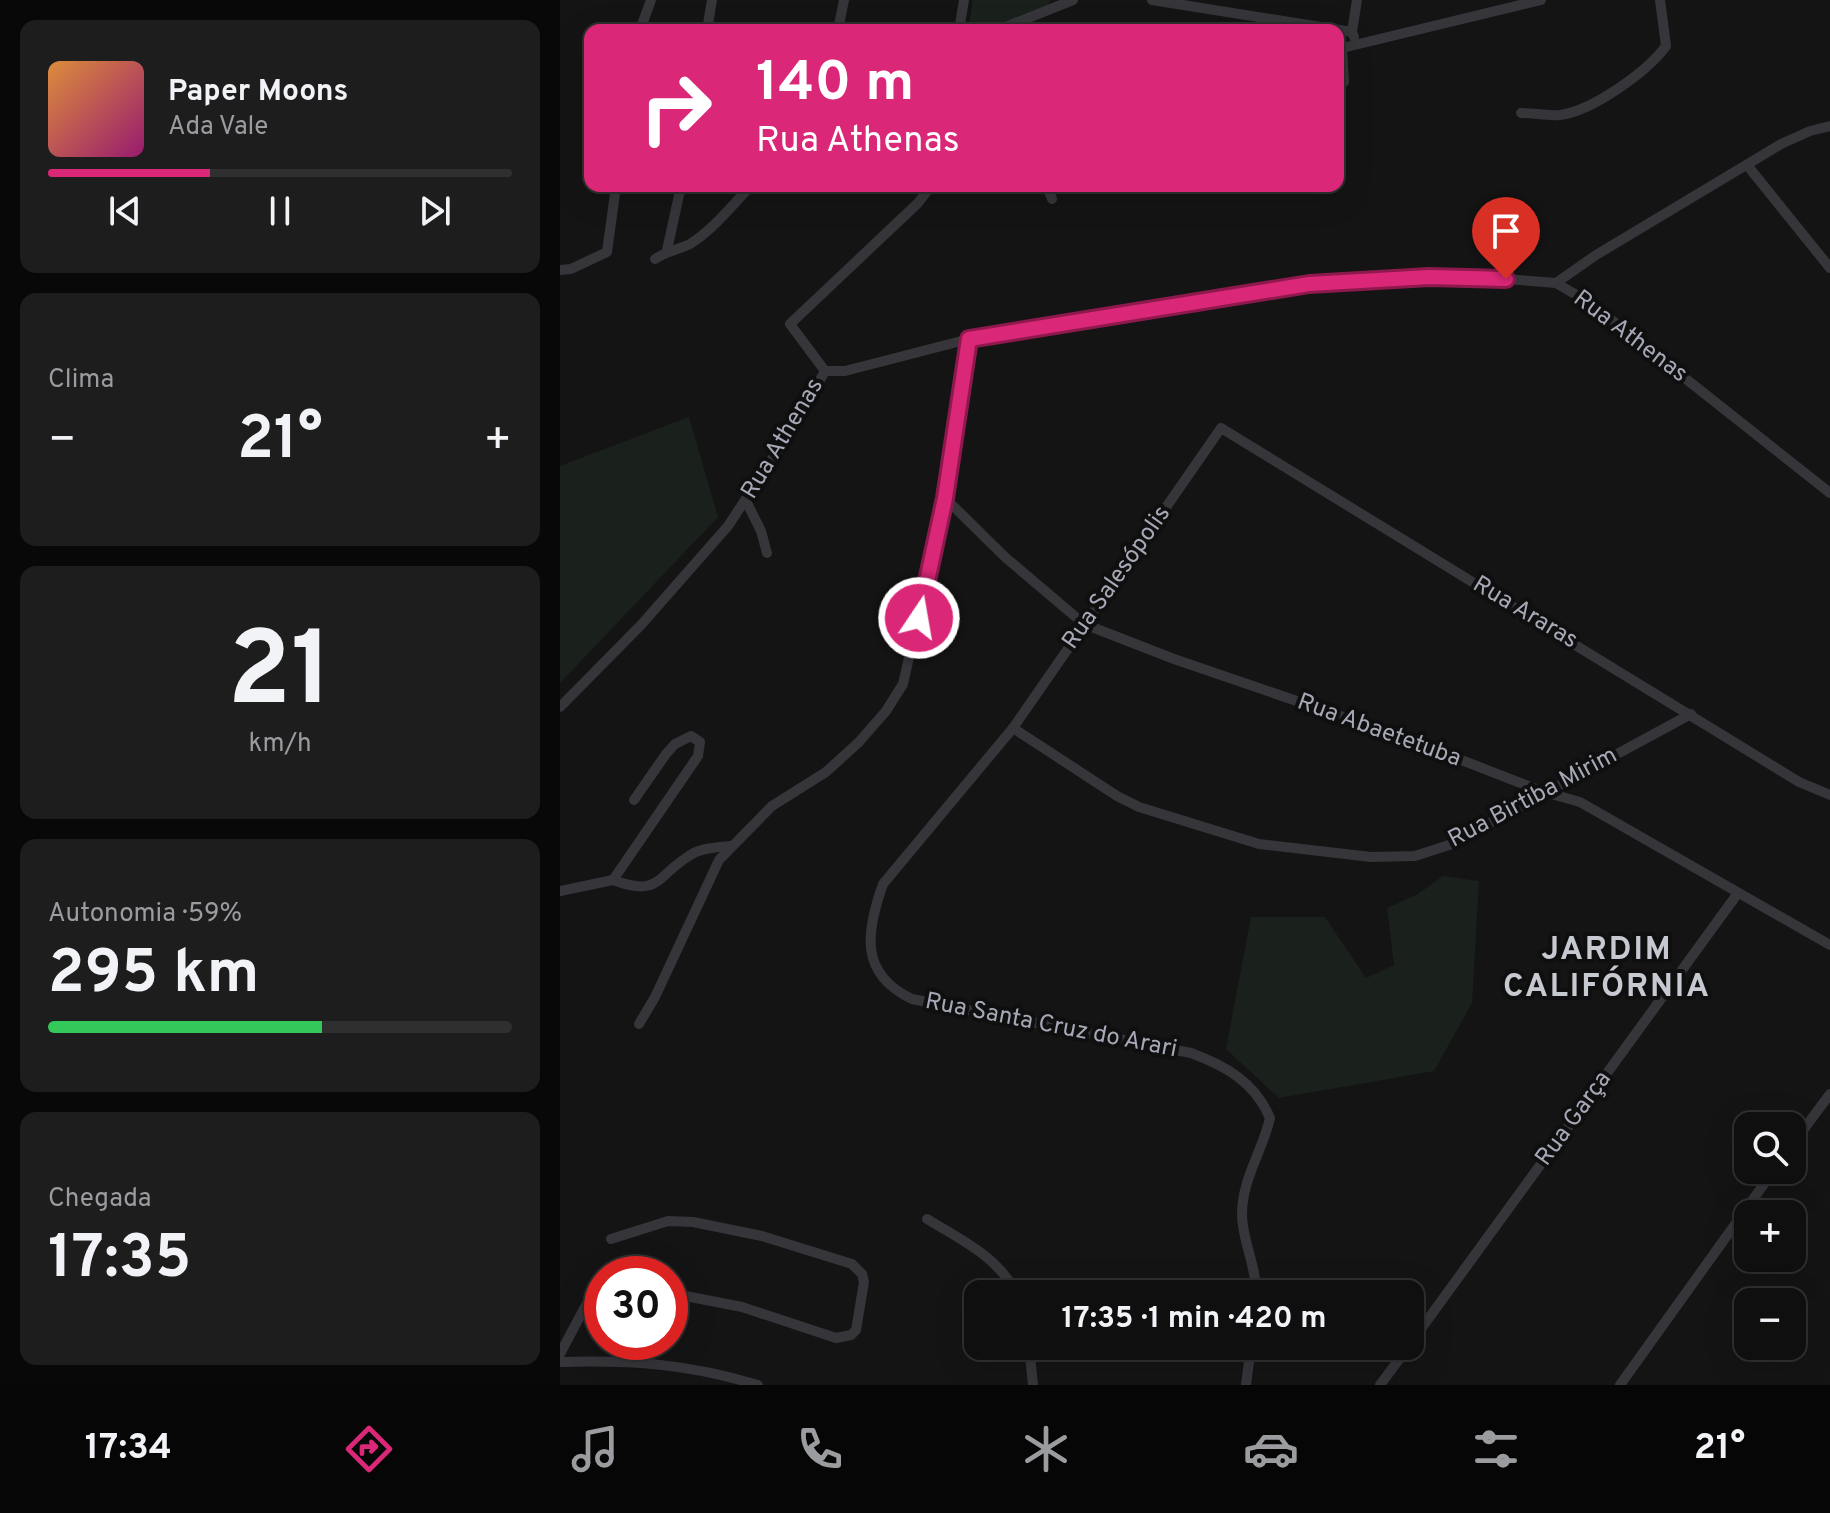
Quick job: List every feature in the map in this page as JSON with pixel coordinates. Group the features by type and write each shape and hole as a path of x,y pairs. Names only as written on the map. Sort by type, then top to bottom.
{"street":[{"path":"642,24 651,0"},
{"path":"708,24 712,0"},
{"path":"839,24 844,0"},
{"path":"960,24 964,0"},
{"path":"1013,24 1073,0"},
{"path":"1152,0 1301,24"},
{"path":"1231,13 1233,0"},
{"path":"1356,44 1352,32 1357,0"},
{"path":"1344,48 1541,0"},
{"path":"1521,113 1560,115 1582,107 1636,76 1655,61 1666,46 1660,0"},
{"path":"1344,31 1352,32"},
{"path":"1556,283 1596,255 1781,144 1830,126"},
{"path":"1747,165 1830,268"},
{"path":"560,270 571,269 607,252 615,192"},
{"path":"667,250 680,192"},
{"path":"655,259 667,250 688,245 745,192"},
{"path":"825,371 790,324 926,192"},
{"path":"1049,192 1052,199"},
{"name":"Rua Athenas","path":"560,707 641,625 728,526 797,421 825,371 845,371 969,339 1309,284 1429,277 1556,283 1590,303 1830,493"},
{"path":"639,1024 655,997 719,860 772,806 826,772 859,742 886,711 903,684 945,498 969,339"},
{"name":"Rua Salesópolis","path":"1013,728 1221,428"},
{"name":"Rua Araras","path":"1221,428 1799,782 1830,795"},
{"name":"Rua Abaetetuba","path":"945,498 1005,557 1084,624 1174,659 1402,737 1544,792 1580,802 1830,945"},
{"path":"746,501 761,531 767,553"},
{"name":"Rua Birtiba Mirim","path":"1013,728 1139,807 1259,844 1371,857 1415,856 1449,845 1691,714"},
{"name":"Rua Santa Cruz do Arari","path":"1013,728 883,884 872,916 870,938 878,973 892,990 912,999 1191,1053 1219,1063 1236,1074 1254,1090 1270,1118 1249,1176 1242,1213 1254,1280"},
{"path":"613,880 698,756 699,739 691,736 675,744 634,800"},
{"path":"560,891 613,880 638,888 649,887 696,852 730,846"},
{"name":"Rua Garça","path":"1424,1324 1738,893"},
{"path":"1806,1126 1830,1094"},
{"path":"1620,1385 1764,1184"},
{"path":"927,1219 986,1255 1009,1280"},
{"path":"611,1239 668,1221 693,1222 762,1236 852,1264 862,1274 864,1282 856,1330 851,1335 836,1338 742,1307 688,1296"},
{"path":"560,1354 584,1309"},
{"path":"1030,1360 1033,1385"},
{"path":"1246,1385 1249,1360"},
{"name":"Rua Garça","path":"1380,1385 1398,1360"},
{"path":"560,1362 638,1362 719,1373 758,1385"}],"shaded area":[{"path":"973,0 1051,0 1047,6 1001,24 969,24"},
{"path":"689,417 718,517 560,683 560,466"},
{"path":"1443,876 1479,881 1472,1003 1434,1071 1279,1098 1226,1049 1251,917 1325,917 1366,978 1394,965 1387,908 1418,894"}],"district":[{"name":"JARDIM CALIFÓRNIA","path":"1607,970"}],"route":[{"path":"919,618 945,498 969,339 1309,284 1429,277 1506,279"}]}
